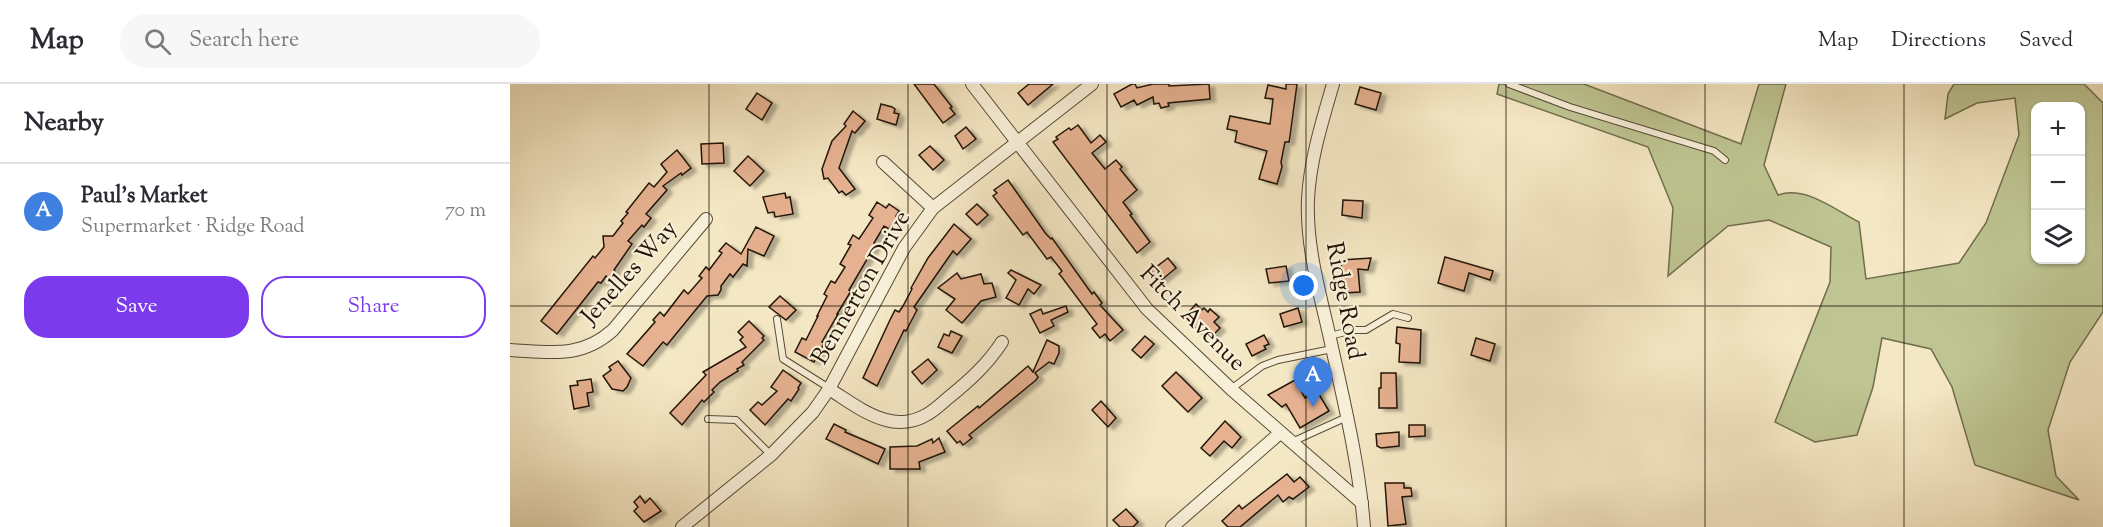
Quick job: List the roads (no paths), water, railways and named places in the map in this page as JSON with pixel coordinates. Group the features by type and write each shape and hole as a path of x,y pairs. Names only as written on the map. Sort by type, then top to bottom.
{"street":[{"name":"Fitch Avenue","path":"972,84 1147,309 1231,389 1362,503"},
{"name":"Bennerton Drive","path":"682,527 771,455 813,412 830,389 904,248 933,208 1092,84"},
{"name":"Ridge Road","path":"1333,84 1314,152 1308,199 1311,250 1347,417 1364,527"},
{"path":"883,162 933,208"},
{"name":"Jenelles Way","path":"510,350 566,353 588,347 602,340 613,330 706,219"},
{"path":"830,389 886,421 917,420 934,410 980,371 1002,342"},
{"path":"1172,527 1280,433"}],"lane":[{"path":"1509,84 1570,107 1714,151 1725,160"},
{"path":"1231,389 1262,366 1331,343 1353,330 1366,330 1393,314 1408,318"},
{"path":"777,319 783,360 830,389"},
{"path":"1291,442 1347,417"},
{"path":"708,419 736,420 771,455"}],"place":[{"name":"Paul’s Market","path":"1313,407"}]}
